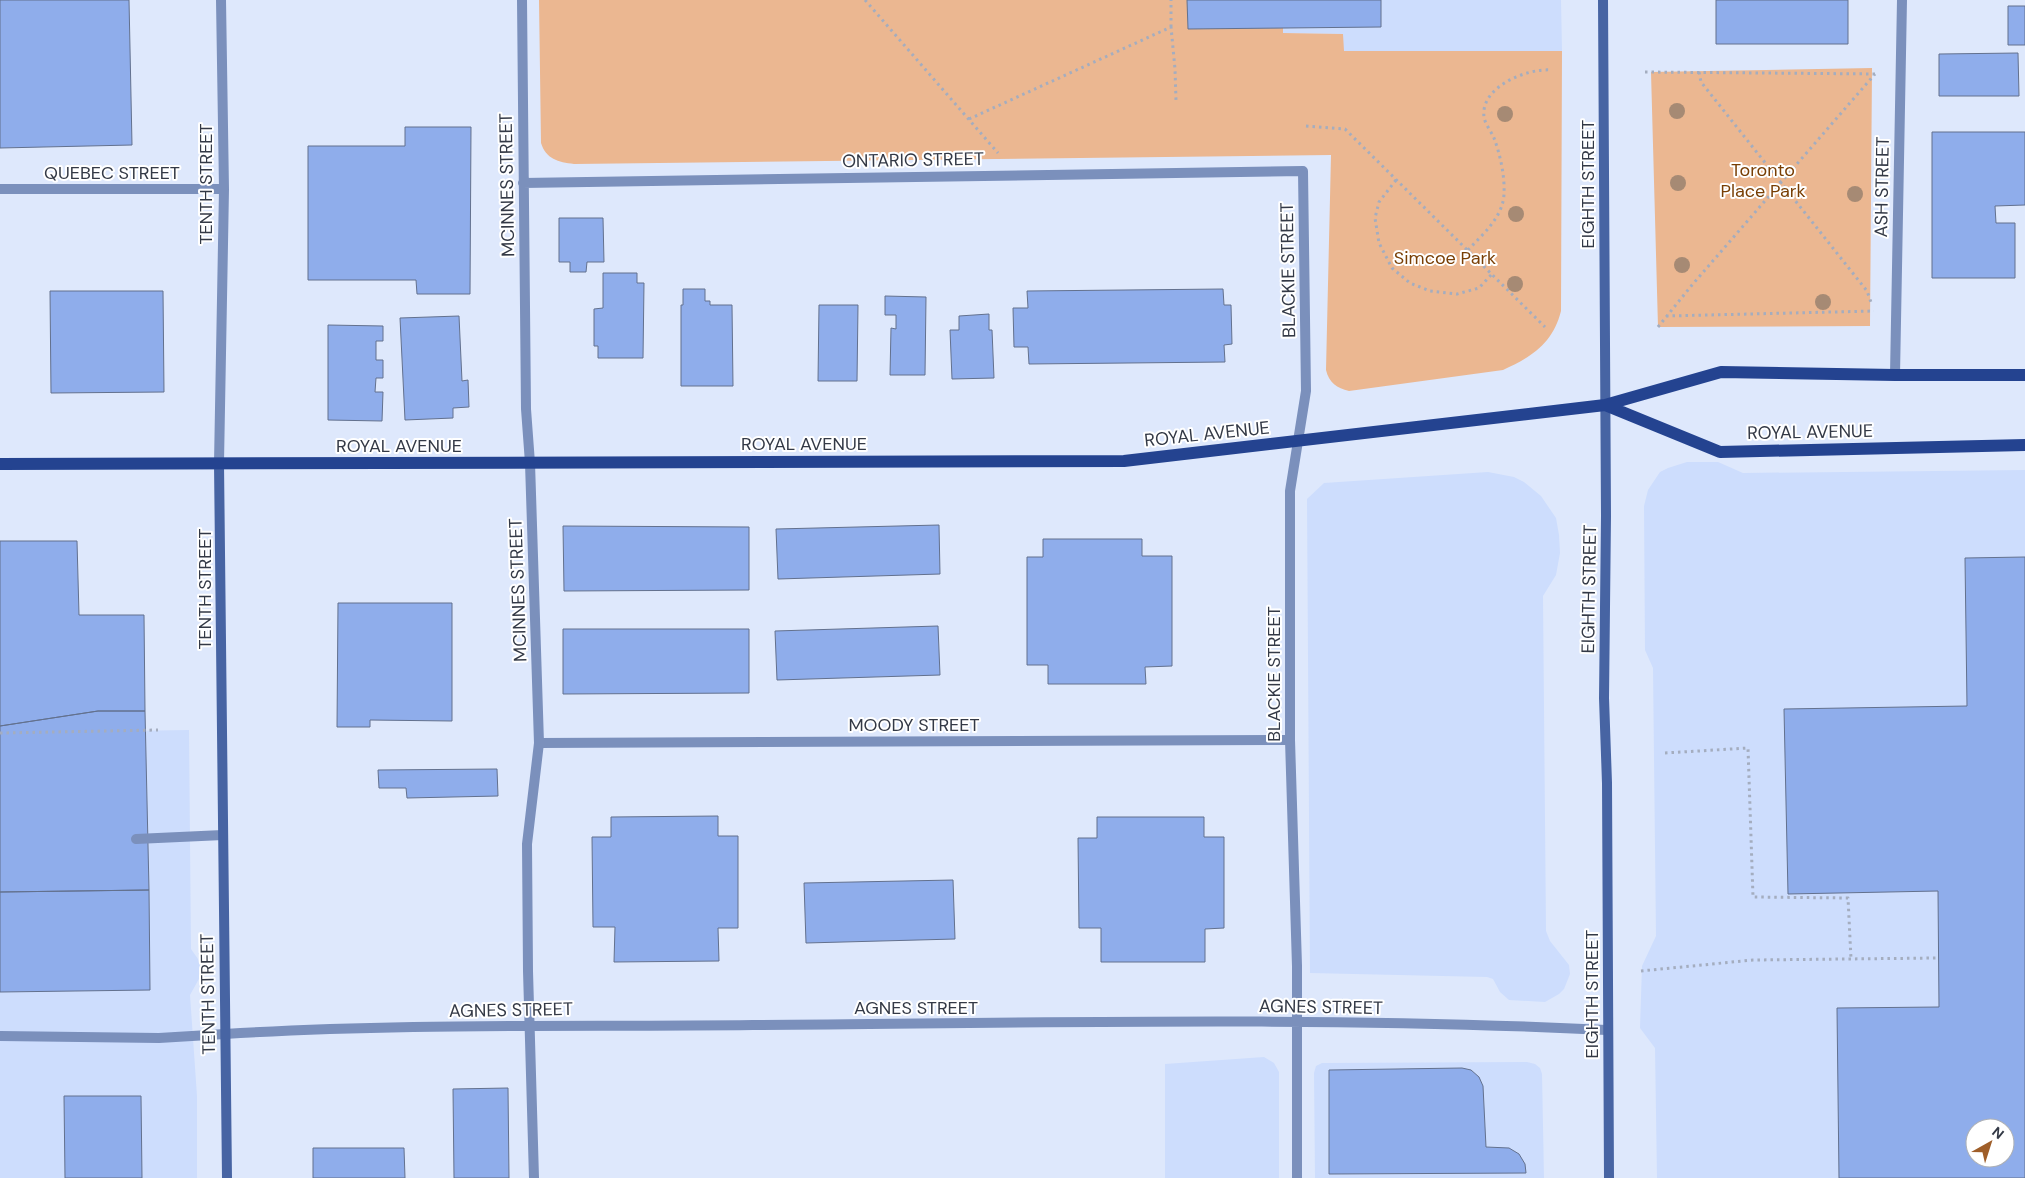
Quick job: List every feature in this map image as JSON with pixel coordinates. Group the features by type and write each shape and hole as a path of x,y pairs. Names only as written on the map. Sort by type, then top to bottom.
{"main road":[{"name":"ROYAL AVENUE","path":"0,464 1124,461 1606,405 1721,372 2025,375"},
{"name":"ROYAL AVENUE","path":"1606,405 1720,452 2025,445"}],"street":[{"name":"TENTH STREET","path":"221,0 224,189 219,463 226,1178"},
{"name":"MCINNES STREET","path":"522,0 526,409 530,463 539,744 527,844 529,1025 534,1178"},
{"name":"EIGHTH STREET","path":"1603,0 1606,405 1604,698 1607,793 1609,1178"},
{"name":"ASH STREET","path":"1894,375 1902,0"},
{"name":"ONTARIO STREET","path":"523,183 1302,171"},
{"name":"BLACKIE STREET","path":"1297,1178 1297,966 1290,740 1290,491 1296,442 1306,391 1302,171"},
{"name":"QUEBEC STREET","path":"0,189 224,189"},
{"name":"MOODY STREET","path":"539,744 1290,740"},
{"path":"136,840 223,835"},
{"name":"AGNES STREET","path":"0,1036 159,1038 288,1030 529,1025 1296,1022 1536,1026 1607,1030"}],"path":[{"path":"866,0 1008,165 1009,175"},
{"path":"1171,0 1176,100"},
{"path":"969,119 1171,27"},
{"path":"1468,250 1491,224 1501,208 1504,194 1503,178 1494,138 1484,117 1488,100 1502,84 1527,71 1551,70"},
{"path":"1645,72 1901,74"},
{"path":"1666,316 1874,312 1867,291 1701,82 1699,72"},
{"path":"1658,327 1876,74"},
{"path":"1306,126 1345,129 1546,327"},
{"path":"1396,180 1379,202 1375,218 1379,243 1392,268 1410,283 1430,291 1457,294 1479,288 1492,274"},
{"path":"0,733 158,730"},
{"path":"1665,753 1748,748 1752,897 1848,898 1851,959"},
{"path":"1641,972 1753,960 1938,958"}],"shaded area":[{"path":"1283,0 1561,0 1562,51 1343,51 1343,34 1283,33"},
{"path":"1687,462 1718,462 1743,473 2025,470 2025,1178 1657,1178 1655,1048 1640,1028 1642,966 1656,936 1653,668 1645,650 1644,506 1648,490 1660,472"},
{"path":"1488,472 1514,477 1524,482 1541,496 1556,518 1559,535 1560,553 1556,575 1543,596 1546,931 1550,941 1569,965 1570,974 1564,989 1545,1002 1509,1000 1500,992 1493,979 1487,977 1310,973 1307,499 1324,483"},
{"path":"189,730 191,949 198,959 201,970 200,977 190,995 197,1096 197,1178 0,1178 0,733"},
{"path":"1264,1057 1274,1063 1279,1072 1279,1178 1165,1178 1165,1064"},
{"path":"1527,1062 1535,1064 1540,1068 1542,1074 1544,1178 1315,1178 1314,1073 1316,1066 1322,1063"}],"green space":[{"name":"Simcoe Park","path":"539,0 1283,0 1283,33 1343,34 1344,51 1562,51 1561,311 1553,332 1540,348 1523,360 1503,370 1349,391 1331,382 1326,370 1331,155 574,164 558,161 546,153 541,143"},
{"name":"Toronto Place Park","path":"1872,68 1870,326 1658,327 1651,72"}],"building":[{"path":"0,0 129,0 132,145 0,148"},
{"path":"1187,0 1381,0 1381,27 1188,29"},
{"path":"1716,0 1848,0 1848,44 1716,44"},
{"path":"2008,6 2025,6 2025,45 2008,45"},
{"path":"2018,53 2019,96 1939,96 1939,54"},
{"path":"405,127 471,127 470,294 417,294 416,280 308,280 308,146 405,146"},
{"path":"1932,132 2025,132 2025,205 1995,206 1996,223 2015,223 2015,278 1932,278"},
{"path":"559,218 603,218 604,262 587,262 586,272 570,272 570,262 559,262"},
{"path":"603,273 637,273 637,283 644,283 643,358 598,358 598,346 594,346 594,309 603,308"},
{"path":"683,289 705,289 705,301 710,301 710,305 732,305 733,386 681,386 681,305 683,305"},
{"path":"1223,289 1224,305 1231,305 1232,344 1224,345 1225,362 1029,364 1028,347 1014,347 1013,308 1028,308 1027,291"},
{"path":"50,291 163,291 164,392 51,393"},
{"path":"885,296 926,297 925,375 890,375 891,328 896,329 896,315 885,315"},
{"path":"819,305 858,305 857,381 818,381"},
{"path":"989,314 989,330 992,330 994,378 952,379 950,330 959,330 959,316"},
{"path":"459,316 462,381 468,380 469,407 453,408 453,418 405,420 400,318"},
{"path":"328,325 383,326 383,341 376,341 376,360 383,360 383,378 376,378 375,392 383,392 382,421 328,420"},
{"path":"939,525 940,574 778,579 776,529"},
{"path":"563,526 749,527 749,590 564,591"},
{"path":"1043,539 1142,539 1142,556 1172,556 1172,666 1145,667 1146,684 1048,684 1048,665 1027,665 1027,557 1043,557"},
{"path":"0,541 77,541 79,615 144,615 145,711 98,711 0,726"},
{"path":"2025,557 2025,1178 1839,1178 1837,1008 1939,1007 1938,891 1788,894 1784,709 1967,706 1965,558"},
{"path":"338,603 452,603 452,721 370,720 370,727 337,727"},
{"path":"938,626 940,675 777,680 775,631"},
{"path":"563,629 749,629 749,693 563,694"},
{"path":"98,711 145,711 149,890 0,892 0,726"},
{"path":"497,769 498,796 407,798 406,788 379,788 378,770"},
{"path":"718,816 718,836 738,836 738,928 718,928 719,961 614,962 615,927 593,927 592,837 611,837 611,817"},
{"path":"1097,817 1204,817 1204,837 1224,837 1224,928 1205,929 1205,962 1101,962 1101,928 1079,928 1078,838 1097,838"},
{"path":"953,880 955,939 806,943 804,883"},
{"path":"149,890 150,990 0,992 0,892"},
{"path":"1462,1068 1471,1070 1479,1077 1483,1086 1486,1147 1509,1148 1519,1154 1525,1164 1526,1173 1329,1174 1329,1070"},
{"path":"508,1088 509,1178 454,1178 453,1089"},
{"path":"64,1096 141,1096 142,1178 65,1178"},
{"path":"313,1148 404,1148 405,1178 313,1178"}]}
